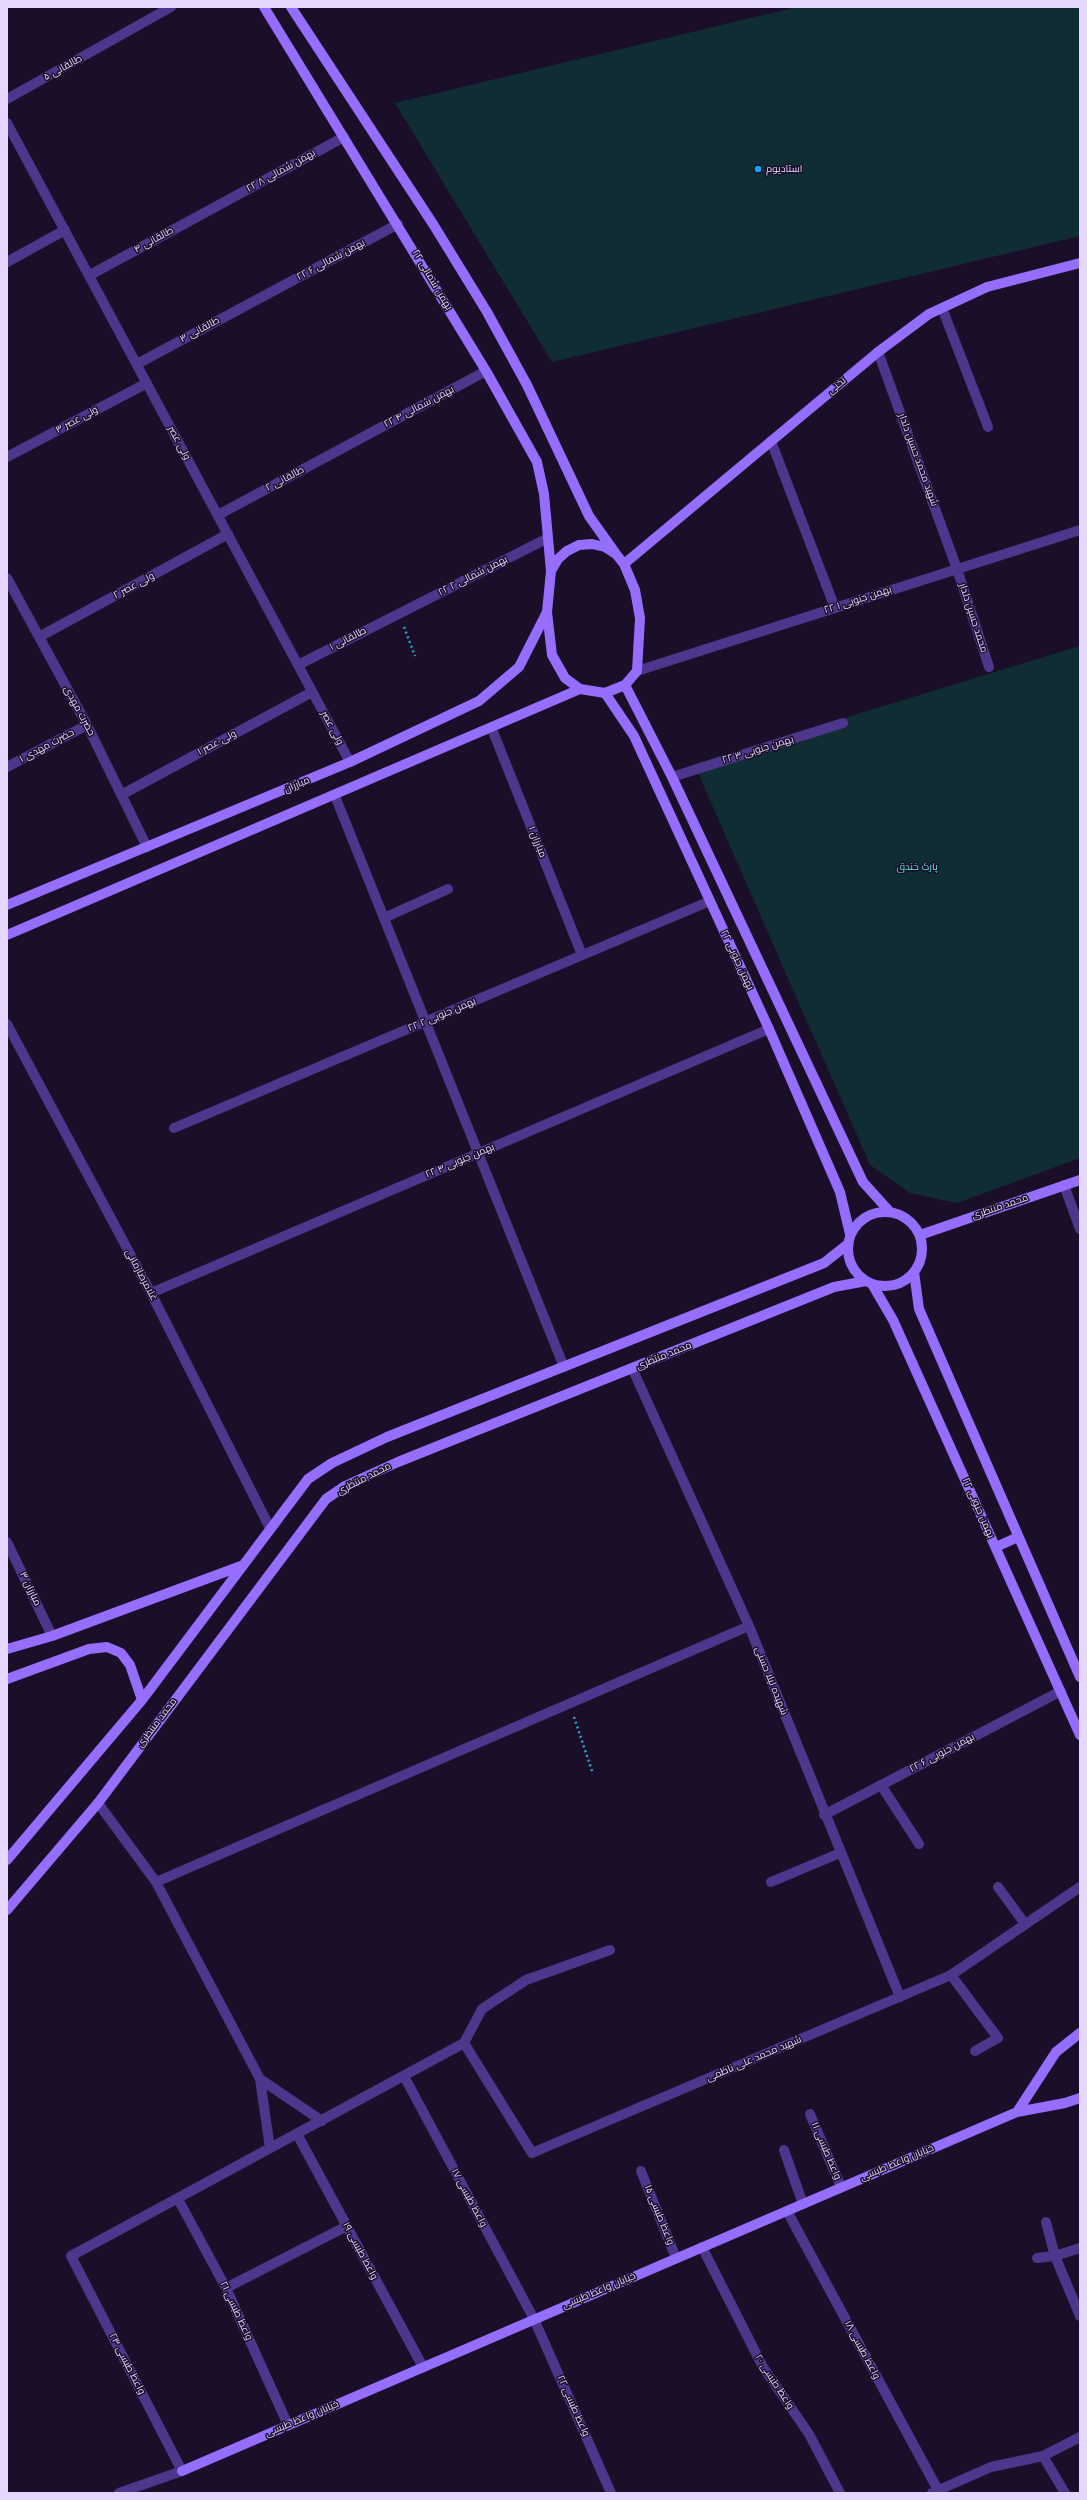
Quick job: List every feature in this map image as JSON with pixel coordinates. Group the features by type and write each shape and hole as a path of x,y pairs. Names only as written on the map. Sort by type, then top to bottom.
{"street":[{"name":"طالقانی ۵","path":"7,99 171,7"},
{"name":"۲۲ بهمن شمالی","path":"264,7 398,224 486,371 537,462 548,538 551,571"},
{"path":"291,7 433,224 487,312 527,385 589,516 624,564 635,590 640,618 637,671 625,685 605,693 580,689 565,678 552,655 547,612 551,571 558,560 567,551 579,545 592,544 605,547 616,554"},
{"name":"ولی عصر","path":"7,123 90,275 350,762"},
{"name":"۲۲ بهمن شمالی ۸","path":"218,205 344,137"},
{"name":"طالقانی ۴","path":"90,275 218,205"},
{"name":"۲۲ بهمن شمالی ۶","path":"264,296 398,224"},
{"path":"7,262 65,230"},
{"name":"تختی","path":"624,564 878,352 929,314 987,287 1080,263"},
{"name":"طالقانی ۳","path":"137,364 264,296"},
{"path":"942,308 988,427"},
{"name":"شهید محمد حسین دلدار","path":"878,352 957,569"},
{"name":"۲۲ بهمن شمالی ۴","path":"352,443 486,371"},
{"name":"ولی عصر ۳","path":"7,457 147,383"},
{"path":"771,441 835,608"},
{"name":"طالقانی ۲","path":"218,515 352,443"},
{"name":"۲۲ بهمن جنوبی ۱","path":"637,671 1080,530"},
{"name":"ولی عصر ۲","path":"39,637 228,534"},
{"name":"۲۲ بهمن شمالی ۲","path":"398,614 548,538"},
{"name":"محمد حسین دلدار","path":"957,569 989,667"},
{"name":"حضرت مهدی","path":"7,578 87,725 147,847"},
{"name":"مبارزان","path":"7,905 350,762 479,701 519,666 547,612"},
{"name":"طالقانی ۱","path":"298,665 398,614"},
{"name":"۲۲ بهمن جنوبی","path":"625,685 672,777 863,1182 890,1212"},
{"path":"7,935 335,796 580,689"},
{"name":"ولی عصر ۱","path":"122,795 312,692"},
{"name":"۲۲ بهمن جنوبی","path":"605,693 634,736 769,1029 840,1192 849,1239"},
{"name":"۲۲ بهمن جنوبی ۳","path":"672,777 843,723"},
{"name":"حضرت مهدی ۱","path":"7,767 87,725"},
{"name":"مبارزان ۱","path":"492,728 582,955"},
{"path":"335,796 564,1367"},
{"path":"384,918 448,889"},
{"name":"۲۲ بهمن جنوبی ۲","path":"174,1128 710,901"},
{"name":"غلامرضازمانی","path":"7,1024 151,1293 270,1528"},
{"name":"۲۲ بهمن جنوبی ۴","path":"151,1293 769,1029"},
{"name":"محمد منتظری","path":"920,1235 1080,1180"},
{"path":"1064,1185 1080,1228"},
{"path":"7,1860 142,1700 241,1566 308,1479 332,1463 387,1438 824,1263 849,1239 855,1226 871,1214 890,1212 908,1220 920,1235 922,1254 914,1272 899,1283 889,1286 869,1282 855,1271 850,1263 849,1239"},
{"path":"914,1272 919,1309 1080,1677"},
{"name":"۲۲ بهمن جنوبی","path":"869,1282 893,1320 1080,1735"},
{"name":"محمد منتظری","path":"7,1910 98,1803 326,1499 345,1486 398,1462 834,1287 869,1282"},
{"name":"شهیده لیلا حسنی","path":"632,1368 749,1626 824,1815 900,1997"},
{"path":"996,1547 1018,1537"},
{"name":"مبارزان ۳","path":"7,1542 52,1636"},
{"path":"7,1649 52,1636 241,1566"},
{"path":"156,1882 749,1626"},
{"path":"7,1679 89,1649 107,1647 121,1653 130,1665 142,1700"},
{"name":"۲۲ بهمن جنوبی ۶","path":"824,1815 1061,1691"},
{"path":"881,1785 919,1844"},
{"path":"98,1803 156,1882 260,2080 270,2148"},
{"path":"772,1882 840,1853"},
{"name":"شهید محمد علی ناظمی","path":"464,2043 532,2153 951,1975 1080,1886"},
{"path":"998,1887 1025,1924"},
{"path":"178,2198 464,2043 482,2009 526,1980 610,1950"},
{"path":"951,1975 998,2038 975,2051"},
{"path":"1017,2112 1056,2052 1080,2033"},
{"name":"واعظ طبسی ۱۷","path":"404,2076 534,2319"},
{"path":"260,2080 322,2121"},
{"name":"خیابان واعظ طبسی","path":"182,2471 1017,2112 1065,2103 1080,2098"},
{"name":"واعظ طبسی ۱۱","path":"810,2114 841,2187"},
{"name":"واعظ طبسی ۱۹","path":"297,2134 423,2367"},
{"path":"784,2150 803,2204"},
{"name":"واعظ طبسی ۱۵","path":"641,2171 676,2258"},
{"name":"واعظ طبسی ۲۳","path":"178,2198 71,2256 182,2471"},
{"name":"واعظ طبسی ۲۱","path":"178,2198 226,2288 288,2425"},
{"name":"واعظ طبسی ۱۸","path":"787,2211 935,2491"},
{"path":"1046,2222 1055,2256 1080,2316"},
{"path":"226,2288 347,2226"},
{"name":"واعظ طبسی ۲۰","path":"702,2247 762,2366 809,2434 840,2493"},
{"path":"1037,2258 1055,2256 1080,2248"},
{"name":"واعظ طبسی ۲۲","path":"534,2319 611,2493"},
{"path":"935,2491 991,2467 1043,2456 1080,2437"},
{"path":"1043,2456 1065,2493"},
{"path":"119,2493 182,2471"}],"path":[{"path":"398,614 415,656"},
{"path":"569,1704 593,1774"}],"green space":[{"name":"استادیوم","path":"797,7 1080,7 1080,236 552,362 395,103"},
{"name":"پارک خندق","path":"1080,646 1080,1158 957,1203 910,1193 870,1165 694,764"}],"place":[{"name":"استادیوم","path":"758,169"}]}
